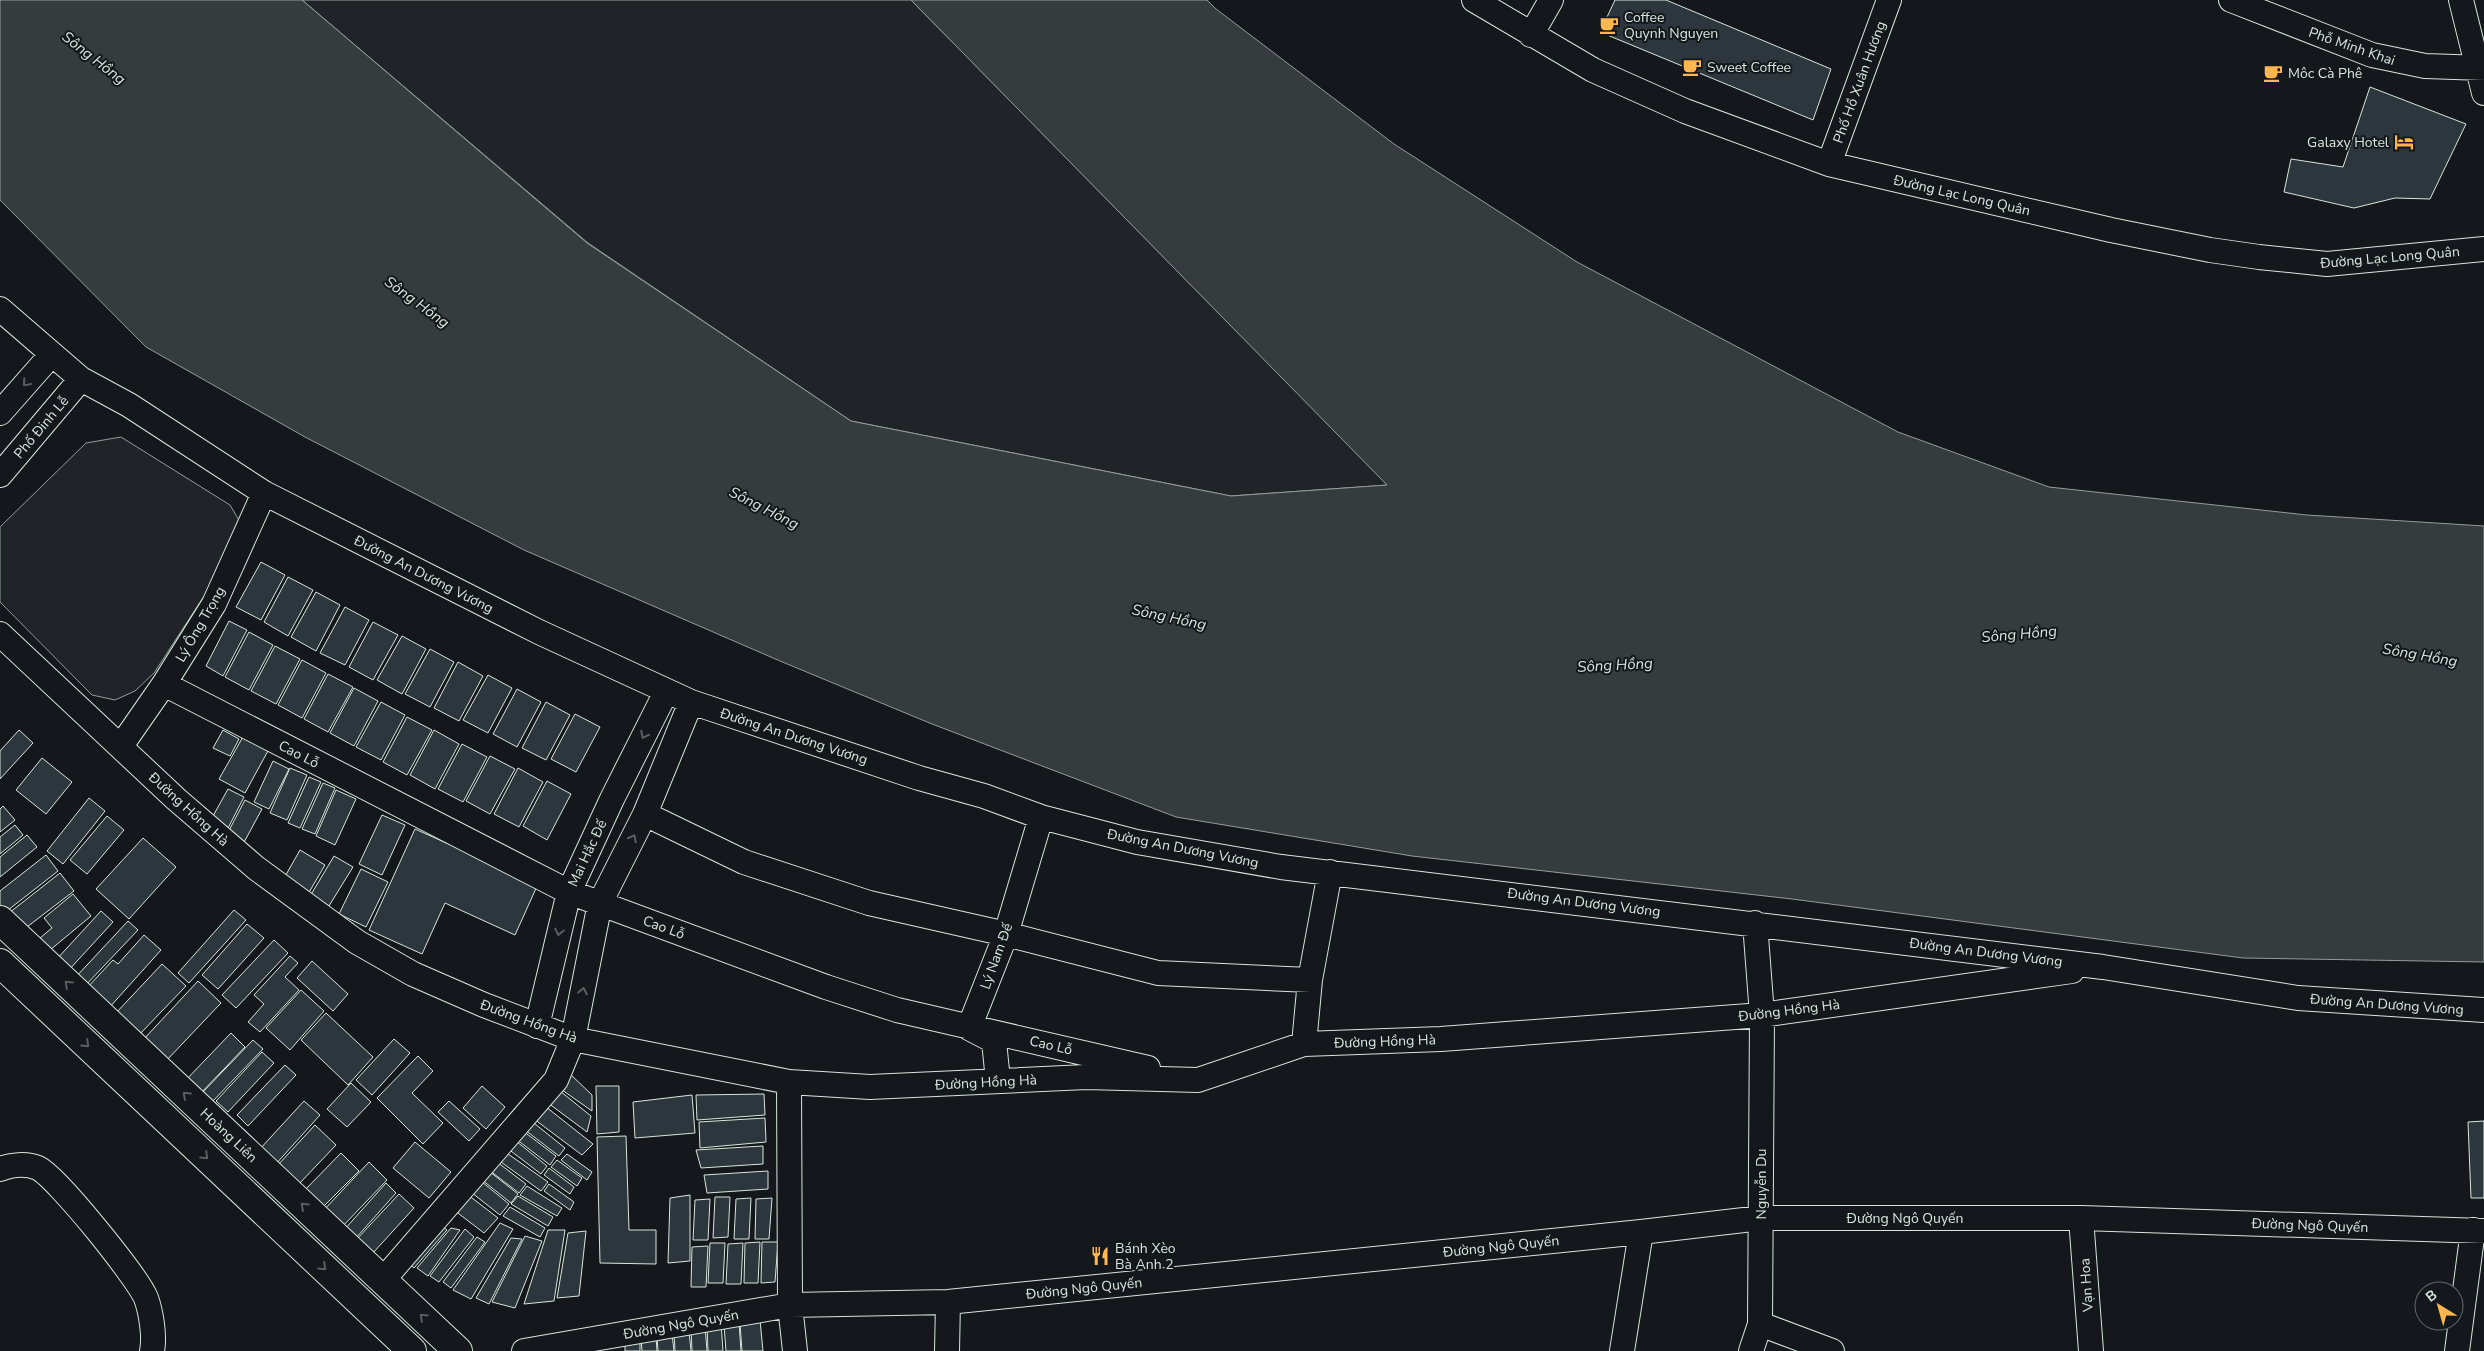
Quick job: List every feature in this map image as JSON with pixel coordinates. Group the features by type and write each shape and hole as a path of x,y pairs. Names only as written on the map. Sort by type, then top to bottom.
{"main road":[{"name":"Hoàng Liên","path":"0,920 458,1351"},
{"path":"0,963 412,1351"}],"street":[{"name":"Đường Lạc Long Quân","path":"1474,0 1531,36 1593,70 1685,111 1829,164 2112,230 2210,250 2259,257 2327,264 2484,249"},
{"path":"1531,36 1550,0"},
{"name":"Phố Hồ Xuân Hương","path":"1829,164 1889,0"},
{"name":"Phỗ Minh Khai","path":"2231,0 2372,55 2425,66 2482,68"},
{"path":"2461,0 2482,68 2484,94"},
{"name":"Đường An Dương Vương","path":"0,309 81,379 129,405 264,493 539,632 691,702 919,778 984,796 1042,817 1137,842 1281,866 2103,967 2298,998 2484,1010"},
{"path":"0,413 52,354"},
{"name":"Phố Đinh Lễ","path":"0,474 81,379"},
{"name":"Lý Ông Trọng","path":"120,746 164,684 214,604 264,493"},
{"name":"Đường Hồng Hà","path":"0,634 176,799 256,868 357,942 412,974 573,1039 789,1082 870,1087 1086,1077 1198,1080 1304,1044 1441,1039 1762,1015 2103,967"},
{"name":"Cao Lỗ","path":"164,684 569,892 826,987 897,1010 1198,1080"},
{"name":"Mai Hắc Đế","path":"537,1026 569,892 612,799 666,692"},
{"path":"383,1280 556,1080 573,1039 600,903 645,814 691,702"},
{"path":"645,814 744,862 869,903 1006,934 1158,973 1310,980"},
{"name":"Lý Nam Đế","path":"969,1028 1006,934 1042,817"},
{"path":"1304,1044 1310,980 1330,872"},
{"name":"Nguyễn Du","path":"1751,1351 1760,1324 1761,1218 1762,1015 1755,923"},
{"path":"969,1028 994,1041 998,1081"},
{"path":"789,1082 790,1305 795,1351"},
{"path":"0,1169 19,1165 37,1168 58,1184 136,1278 146,1299 150,1316 152,1351"},
{"name":"Đường Ngô Quyến","path":"524,1351 790,1305 948,1302 1641,1232 1761,1218 2081,1218 2478,1230"},
{"name":"Vạn Hoa","path":"2081,1218 2091,1351"},
{"path":"2457,1351 2478,1230"},
{"path":"1622,1351 1641,1232"},
{"path":"946,1351 948,1302"},
{"path":"1760,1324 1832,1351"}],"shaded area":[{"path":"302,0 911,0 1388,485 1231,496 851,421 588,243"},
{"path":"121,437 230,505 240,522 238,544 154,673 135,691 115,700 92,695 0,602 0,527 86,443"}],"water":[{"name":"Sông Hồng","path":"0,0 302,0 587,243 851,421 1231,496 1387,485 911,0 1207,0 1216,9 1394,144 1577,262 1898,432 2049,487 2307,515 2484,526 2484,962 2243,958 1792,899 1412,856 1176,817 932,724 780,661 524,550 305,437 146,347 0,200"}],"building":[{"path":"1615,0 1666,0 1831,69 1813,120 1600,32"},
{"name":"Galaxy Hotel","path":"2370,87 2466,124 2430,199 2395,198 2354,208 2284,192 2291,159 2343,167"},
{"path":"261,562 285,575 261,620 236,607"},
{"path":"288,577 313,590 288,636 264,622"},
{"path":"316,592 340,605 316,651 291,637"},
{"path":"345,607 369,620 345,665 320,653"},
{"path":"229,621 247,630 223,676 206,666"},
{"path":"373,622 398,635 373,680 349,667"},
{"path":"249,632 273,645 249,690 225,677"},
{"path":"402,636 426,649 402,694 377,680"},
{"path":"275,646 300,659 276,704 251,691"},
{"path":"430,649 454,662 430,707 405,694"},
{"path":"302,660 326,673 302,718 278,705"},
{"path":"458,662 483,676 459,721 434,708"},
{"path":"328,674 353,687 328,732 304,719"},
{"path":"488,675 512,688 488,733 463,720"},
{"path":"354,688 378,701 354,746 330,733"},
{"path":"517,689 541,702 517,747 493,734"},
{"path":"381,702 405,715 381,760 356,747"},
{"path":"546,702 570,715 546,760 522,748"},
{"path":"575,714 600,727 576,772 551,759"},
{"path":"407,717 432,730 407,775 383,762"},
{"path":"19,730 33,743 0,779 0,751"},
{"path":"223,730 239,739 230,756 213,748"},
{"path":"434,730 459,744 435,789 410,775"},
{"path":"244,735 269,749 245,793 219,779"},
{"path":"462,744 487,757 463,802 438,789"},
{"path":"490,756 515,769 490,814 466,801"},
{"path":"42,758 72,782 46,814 16,790"},
{"path":"273,761 289,769 269,809 254,802"},
{"path":"290,768 307,775 287,820 270,813"},
{"path":"518,768 543,782 519,827 494,814"},
{"path":"309,777 321,782 300,828 288,823"},
{"path":"547,781 571,794 547,840 523,826"},
{"path":"323,783 335,788 315,834 302,829"},
{"path":"228,789 244,797 225,834 208,825"},
{"path":"336,790 356,799 335,845 316,836"},
{"path":"89,798 105,811 63,864 47,851"},
{"path":"245,800 262,809 242,846 225,838"},
{"path":"3,806 15,820 0,832 0,809"},
{"path":"382,815 405,825 382,875 359,864"},
{"path":"107,816 124,830 87,874 70,860"},
{"path":"15,825 23,835 0,854 0,837"},
{"path":"415,829 538,884 515,935 445,903 422,954 369,930"},
{"path":"27,835 37,847 0,877 0,857"},
{"path":"143,838 176,867 129,919 96,889"},
{"path":"300,850 325,865 308,894 283,880"},
{"path":"46,855 58,871 3,914 0,910 0,891"},
{"path":"334,856 353,867 324,914 306,903"},
{"path":"361,869 388,882 366,927 339,914"},
{"path":"60,873 74,891 23,930 9,913"},
{"path":"73,894 91,916 44,955 34,943 52,928 44,918"},
{"path":"234,910 246,920 189,983 178,973"},
{"path":"101,911 113,922 67,972 55,961"},
{"path":"128,921 138,930 84,987 74,979"},
{"path":"247,924 264,938 218,989 202,975"},
{"path":"144,935 161,950 108,1009 86,989 113,960 118,964"},
{"path":"274,940 288,953 236,1008 222,995"},
{"path":"290,956 298,963 285,977 299,990 260,1032 248,1022 264,1004 254,995"},
{"path":"312,961 348,994 333,1011 297,978"},
{"path":"162,964 186,986 138,1036 115,1014"},
{"path":"198,981 221,1003 166,1061 143,1040"},
{"path":"301,990 324,1011 290,1050 266,1028"},
{"path":"326,1013 373,1057 348,1085 301,1040"},
{"path":"231,1033 245,1047 198,1096 184,1082"},
{"path":"394,1039 410,1053 372,1095 356,1080"},
{"path":"253,1040 263,1049 211,1103 201,1094"},
{"path":"262,1052 274,1063 228,1112 216,1101"},
{"path":"418,1056 433,1071 412,1093 443,1123 423,1144 377,1098"},
{"path":"285,1065 296,1075 248,1126 237,1115"},
{"path":"567,1071 592,1095 592,1111 555,1085"},
{"path":"351,1083 371,1102 347,1127 327,1109"},
{"path":"482,1086 505,1107 486,1129 463,1108"},
{"path":"596,1086 619,1086 619,1132 597,1134"},
{"path":"555,1087 591,1116 587,1132 544,1100"},
{"path":"764,1094 765,1115 697,1120 696,1095"},
{"path":"692,1095 695,1133 635,1138 633,1102"},
{"path":"304,1101 320,1115 275,1165 259,1150"},
{"path":"449,1101 480,1129 469,1141 438,1112"},
{"path":"541,1103 593,1144 582,1155 530,1116"},
{"path":"765,1118 766,1142 700,1148 699,1122"},
{"path":"529,1119 565,1148 559,1156 521,1127"},
{"path":"2484,1121 2484,1198 2471,1198 2468,1122"},
{"path":"315,1125 336,1145 298,1185 277,1166"},
{"path":"519,1128 556,1156 550,1165 512,1136"},
{"path":"626,1136 629,1230 656,1230 656,1264 600,1263 597,1137"},
{"path":"511,1137 547,1166 541,1174 503,1145"},
{"path":"415,1142 451,1172 429,1198 393,1168"},
{"path":"763,1146 763,1164 701,1168 696,1150"},
{"path":"501,1149 548,1182 541,1191 494,1157"},
{"path":"341,1153 359,1171 322,1208 304,1191"},
{"path":"567,1154 592,1172 587,1180 561,1160"},
{"path":"493,1159 526,1184 519,1193 485,1167"},
{"path":"557,1160 582,1178 577,1186 551,1167"},
{"path":"369,1162 387,1180 341,1228 323,1211"},
{"path":"485,1168 518,1194 511,1203 477,1176"},
{"path":"549,1168 574,1187 570,1194 544,1175"},
{"path":"768,1171 768,1189 707,1193 704,1175"},
{"path":"476,1177 509,1204 500,1215 467,1189"},
{"path":"386,1183 396,1193 355,1239 344,1230"},
{"path":"549,1184 574,1202 570,1210 544,1191"},
{"path":"527,1186 562,1208 557,1216 520,1195"},
{"path":"463,1191 498,1218 484,1233 450,1207"},
{"path":"399,1194 414,1208 372,1254 356,1240"},
{"path":"690,1195 690,1261 668,1263 670,1198"},
{"path":"518,1196 553,1217 548,1226 511,1204"},
{"path":"715,1197 730,1197 728,1237 713,1238"},
{"path":"751,1198 749,1239 734,1239 736,1199"},
{"path":"772,1198 769,1239 755,1239 756,1199"},
{"path":"710,1199 708,1240 693,1240 695,1200"},
{"path":"510,1207 545,1228 540,1237 503,1216"},
{"path":"438,1223 447,1230 414,1268 406,1261"},
{"path":"500,1223 513,1229 471,1299 453,1290"},
{"path":"451,1228 460,1230 428,1276 417,1268"},
{"path":"465,1229 474,1237 439,1282 430,1276"},
{"path":"548,1230 565,1230 554,1301 524,1304"},
{"path":"586,1231 579,1296 557,1298 568,1233"},
{"path":"525,1236 542,1241 515,1308 492,1302"},
{"path":"477,1237 485,1242 451,1288 443,1282"},
{"path":"511,1238 522,1239 489,1304 476,1298"},
{"path":"760,1242 758,1283 744,1283 745,1243"},
{"path":"762,1242 778,1242 775,1282 761,1283"},
{"path":"710,1243 725,1243 723,1283 708,1283"},
{"path":"743,1243 741,1284 726,1284 728,1244"},
{"path":"708,1246 706,1287 691,1287 692,1247"},
{"path":"760,1320 763,1351 742,1351 740,1323"},
{"path":"721,1323 723,1351 708,1351 707,1326"},
{"path":"739,1323 741,1351 726,1351 724,1325"},
{"path":"705,1326 707,1351 692,1351 691,1329"},
{"path":"689,1331 691,1351 675,1351 674,1333"},
{"path":"672,1334 674,1351 658,1351 657,1336"},
{"path":"656,1337 657,1351 642,1351 641,1339"},
{"path":"640,1339 640,1351 625,1351 625,1341"}],"place":[{"name":"Coffee Quynh Nguyen","path":"1609,25"},
{"name":"Sweet Coffee","path":"1692,67"},
{"name":"Môc Cà Phê","path":"2273,73"},
{"name":"Galaxy Hotel","path":"2404,142"},
{"name":"Bánh Xèo Bà Anh 2","path":"1100,1256"}]}
